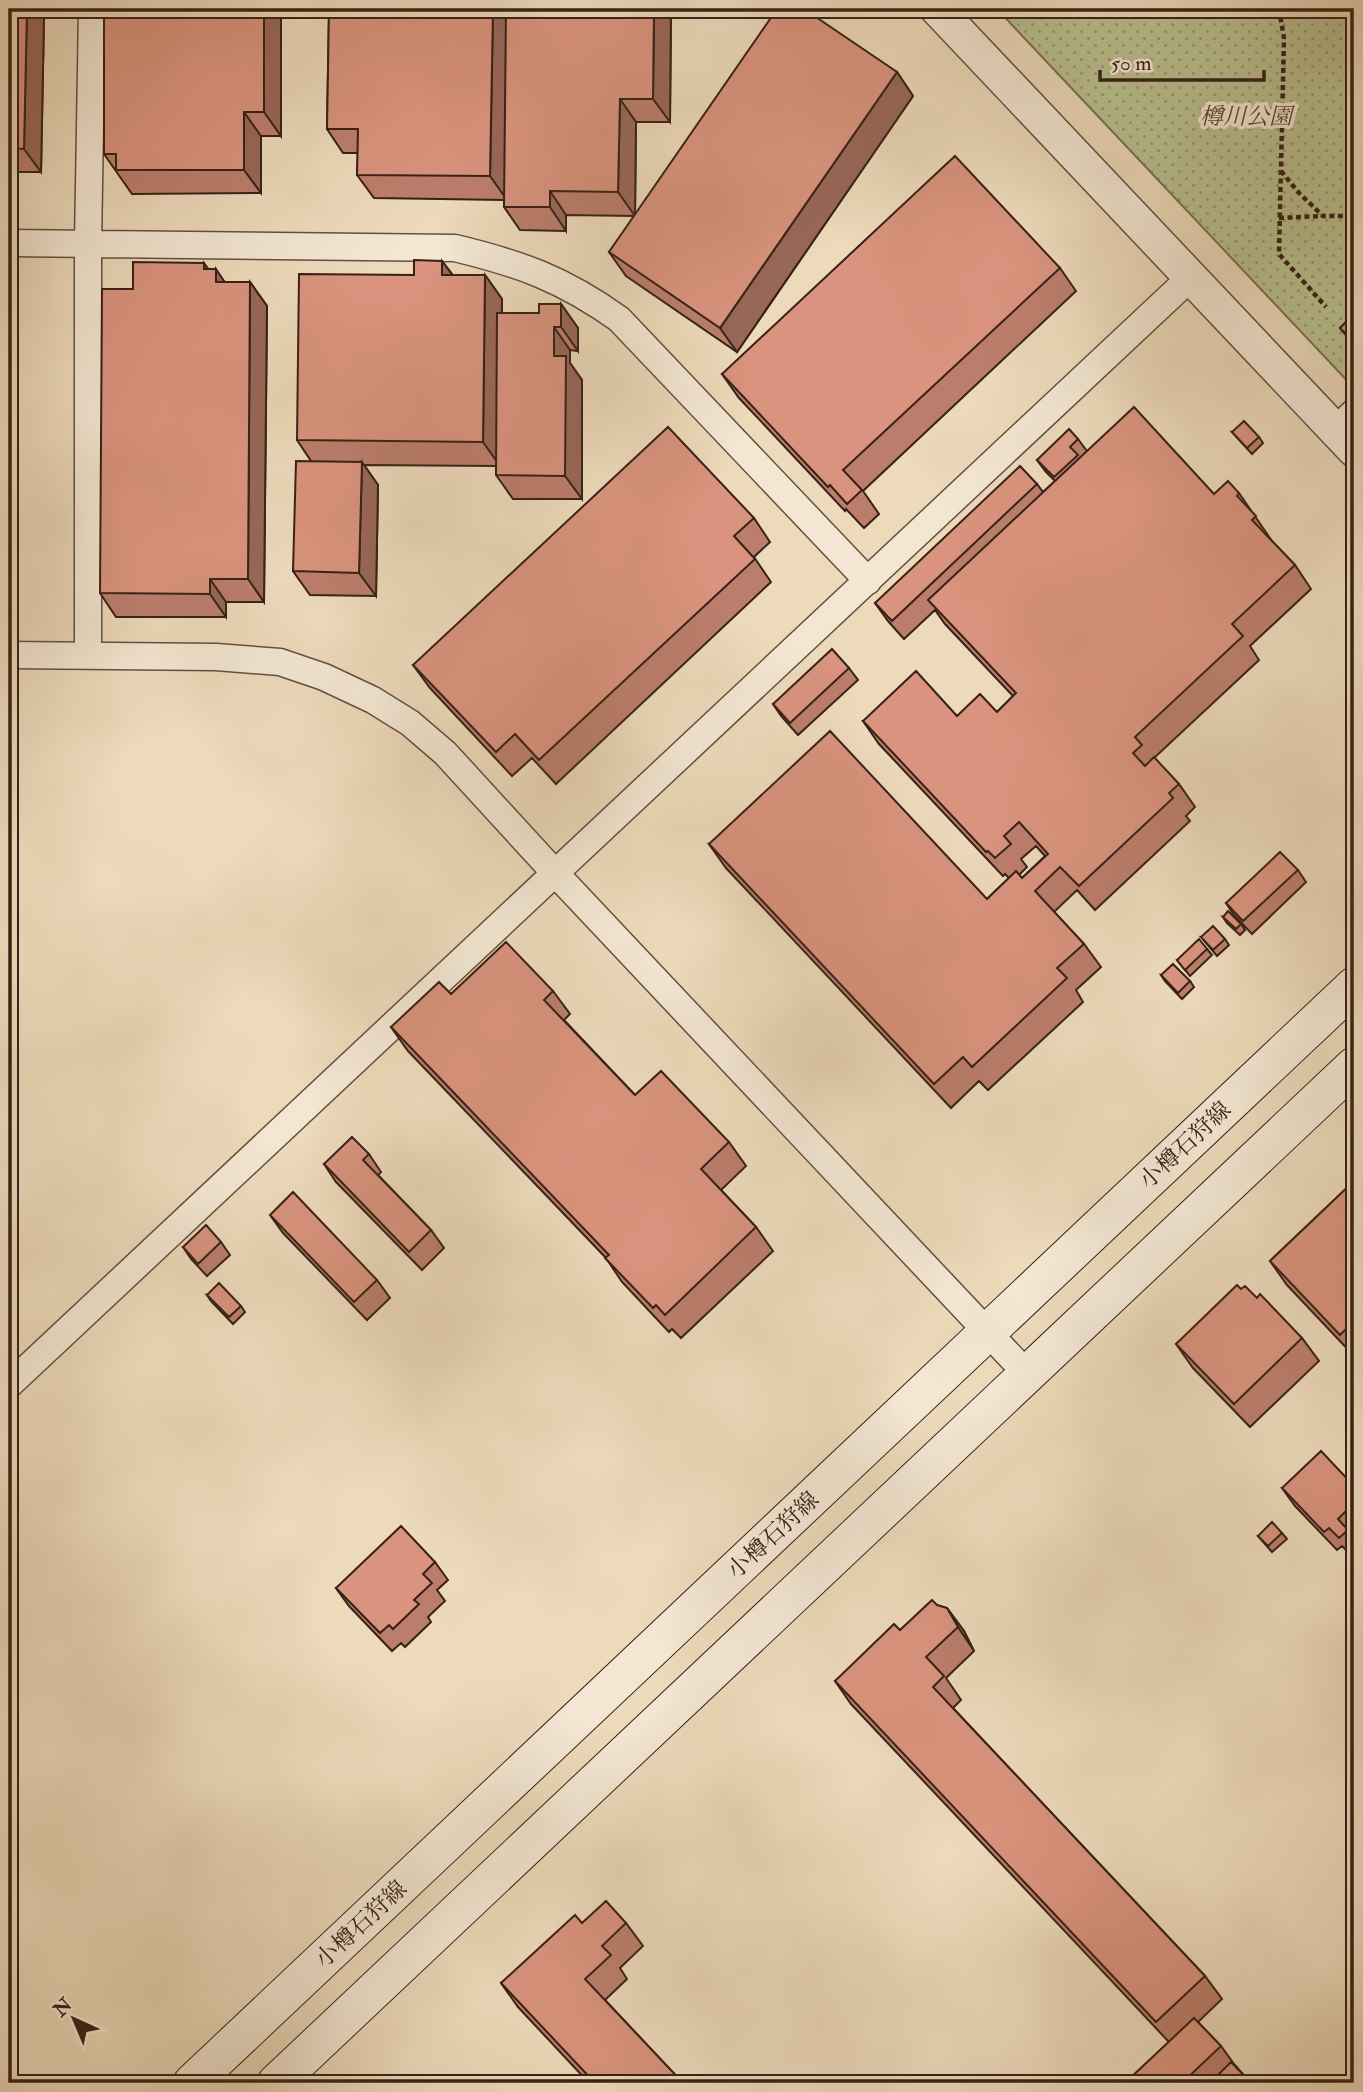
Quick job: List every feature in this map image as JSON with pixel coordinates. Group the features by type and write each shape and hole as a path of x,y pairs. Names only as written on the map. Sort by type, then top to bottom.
{"main road":[{"name":"小樽石狩線","path":"192,2083 1354,986"},
{"path":"276,2083 1354,1066"}],"street":[{"path":"88,655 88,244 92,9"},
{"path":"937,9 1191,278 1343,415 1354,450"},
{"path":"9,243 454,248 508,261 548,276 588,297 619,319 869,581"},
{"path":"9,1385 1191,278"},
{"path":"9,654 216,657 280,662 324,677 373,699 410,723 445,753 1027,1374"}],"path":[{"path":"1279,9 1284,38 1279,254 1326,307"},
{"path":"1282,15 1288,9"},
{"path":"1281,172 1323,216"},
{"path":"1279,218 1354,216"}],"green space":[{"name":"樽川公園","path":"997,9 1354,9 1354,388"}],"building":[{"path":"9,9 27,9 24,149 9,148"},
{"path":"104,9 264,9 264,112 244,112 244,170 116,170 116,154 104,154"},
{"path":"329,9 493,9 490,176 357,175 358,129 327,129"},
{"path":"506,9 654,9 653,99 620,99 618,192 550,191 550,207 504,207"},
{"path":"777,9 804,9 897,72 720,328 609,252"},
{"path":"955,156 1060,268 843,470 862,490 847,504 722,374"},
{"path":"414,260 442,261 442,275 485,275 483,442 297,440 299,274 414,275"},
{"path":"133,262 204,263 204,269 216,269 216,282 250,282 248,579 210,579 210,594 100,593 102,289 133,289"},
{"path":"539,304 561,304 561,327 554,327 554,356 566,356 565,476 496,475 497,313 539,313"},
{"path":"1354,314 1354,342 1340,328"},
{"path":"1134,407 1214,494 1228,481 1239,493 1237,496 1256,516 1252,520 1295,565 1232,624 1243,636 1135,737 1142,745 1133,753 1145,766 1154,757 1179,784 1169,793 1173,798 1079,886 1060,867 1035,891 1084,944 1057,968 1067,978 972,1067 963,1057 934,1084 709,844 830,731 987,899 1016,871 1022,878 1048,854 1019,822 1004,836 1011,844 995,858 986,852 863,721 916,671 957,716 980,694 997,712 1016,693 928,600"},
{"path":"1244,421 1259,437 1247,448 1232,432"},
{"path":"668,427 754,518 734,536 755,559 539,760 515,734 496,752 413,665"},
{"path":"1069,429 1078,439 1070,447 1078,455 1054,477 1037,460"},
{"path":"296,461 362,462 359,573 293,571"},
{"path":"1020,466 1037,484 892,621 875,603"},
{"path":"832,649 849,668 790,723 773,704"},
{"path":"1280,852 1298,870 1243,921 1226,903"},
{"path":"1228,911 1241,924 1236,929 1223,917"},
{"path":"1213,926 1225,939 1213,950 1201,937"},
{"path":"1199,939 1207,949 1185,970 1177,960"},
{"path":"506,942 553,991 544,1000 635,1095 661,1071 729,1142 701,1169 756,1227 665,1315 656,1305 653,1308 605,1258 609,1255 391,1027 439,982 451,994"},
{"path":"1173,964 1190,981 1178,993 1161,975"},
{"path":"352,1137 369,1154 363,1160 431,1230 409,1252 324,1164"},
{"path":"1354,1181 1354,1321 1340,1335 1270,1261"},
{"path":"293,1192 377,1280 354,1302 270,1215"},
{"path":"206,1225 221,1242 198,1264 183,1247"},
{"path":"219,1283 241,1306 229,1317 207,1295"},
{"path":"1237,1285 1241,1289 1245,1286 1257,1298 1260,1294 1302,1338 1234,1404 1176,1344"},
{"path":"1321,1451 1354,1486 1354,1503 1338,1519 1348,1530 1339,1538 1329,1528 1324,1532 1282,1488"},
{"path":"1272,1522 1282,1533 1268,1546 1258,1536"},
{"path":"401,1526 435,1562 423,1574 432,1583 414,1600 419,1604 393,1629 389,1625 380,1633 336,1588"},
{"path":"932,1600 947,1608 958,1627 926,1657 944,1676 933,1687 1205,1976 1156,2022 835,1681 894,1624 900,1630"},
{"path":"606,1901 626,1923 602,1946 611,1955 585,1979 683,2083 595,2083 501,1983 575,1915 582,1923"},
{"path":"1194,2018 1221,2046 1182,2083 1125,2083"},
{"path":"1231,2062 1251,2083 1226,2083 1218,2075"}]}
